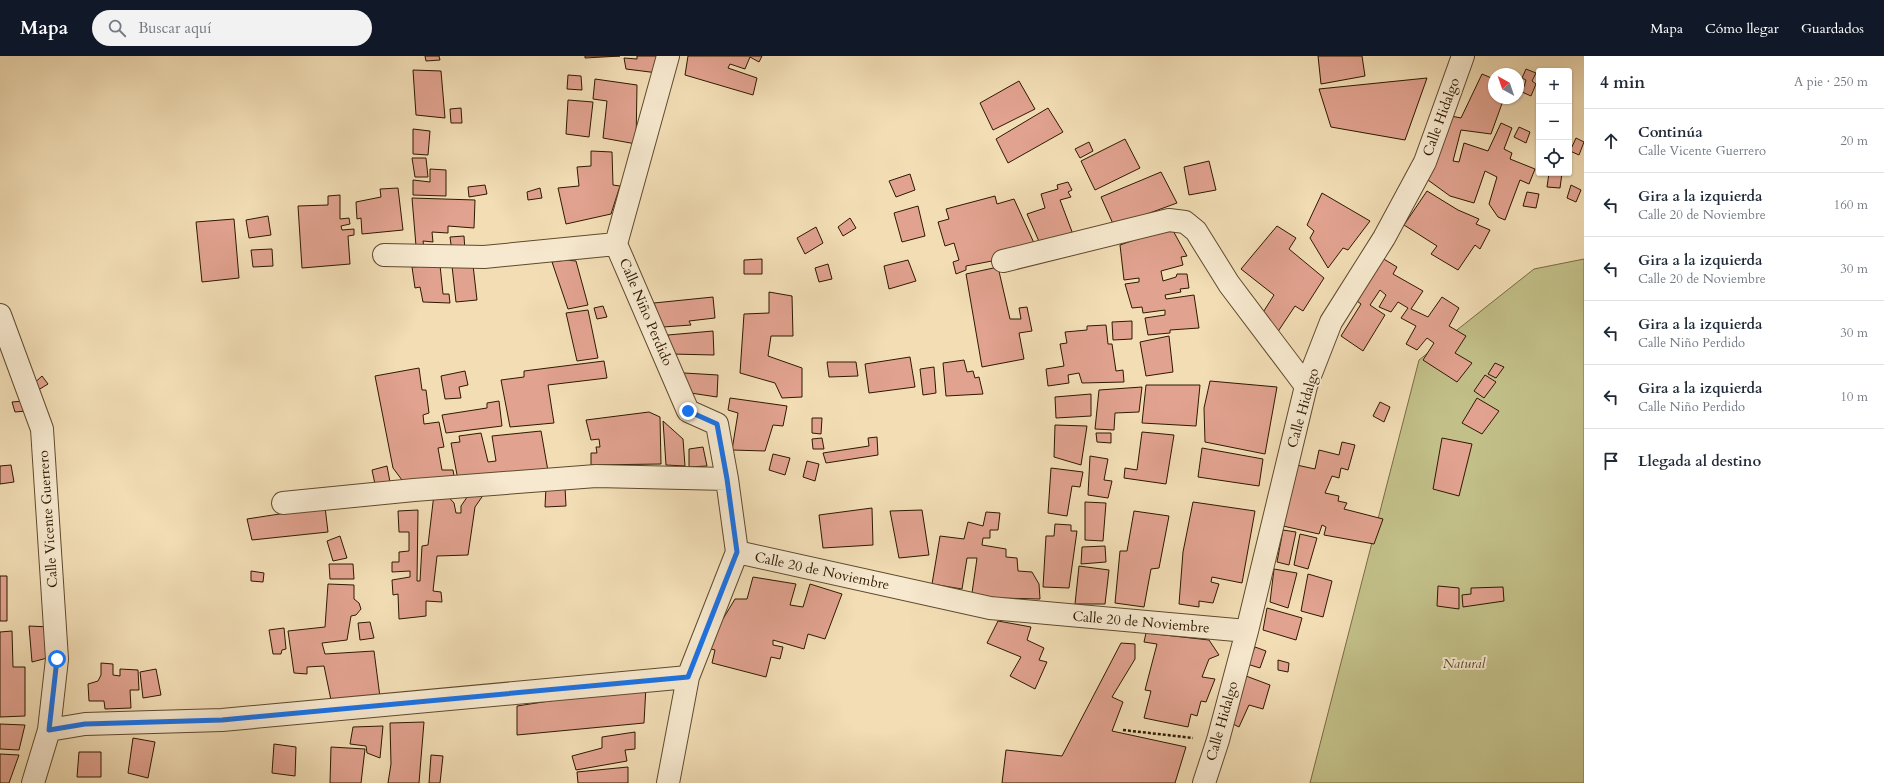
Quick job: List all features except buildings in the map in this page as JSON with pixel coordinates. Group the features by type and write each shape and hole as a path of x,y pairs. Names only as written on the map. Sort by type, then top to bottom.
{"street":[{"name":"Calle Niño Perdido","path":"668,56 616,244 688,411 717,424 727,479 737,552"},
{"name":"Calle Hidalgo","path":"1204,783 1218,740 1247,631 1306,386 1331,322 1384,238 1425,162 1463,56"},
{"path":"1003,261 1169,220 1185,222 1196,231 1229,284 1306,386"},
{"path":"384,254 484,257 616,244"},
{"name":"Calle Vicente Guerrero","path":"0,315 42,429 57,659 49,730 32,783"},
{"path":"283,503 414,490 596,476 727,479"},
{"name":"Calle 20 de Noviembre","path":"688,677 737,552 990,608 1247,631"},
{"path":"49,730 85,724 222,720 688,677 668,783"}],"path":[{"path":"1123,730 1218,740"}],"green space":[{"name":"Natural","path":"1584,259 1584,783 1310,783 1419,360 1534,269"}],"route":[{"path":"57,659 49,730 85,724 222,720 688,677 737,552 727,479 717,424 688,411"}]}
